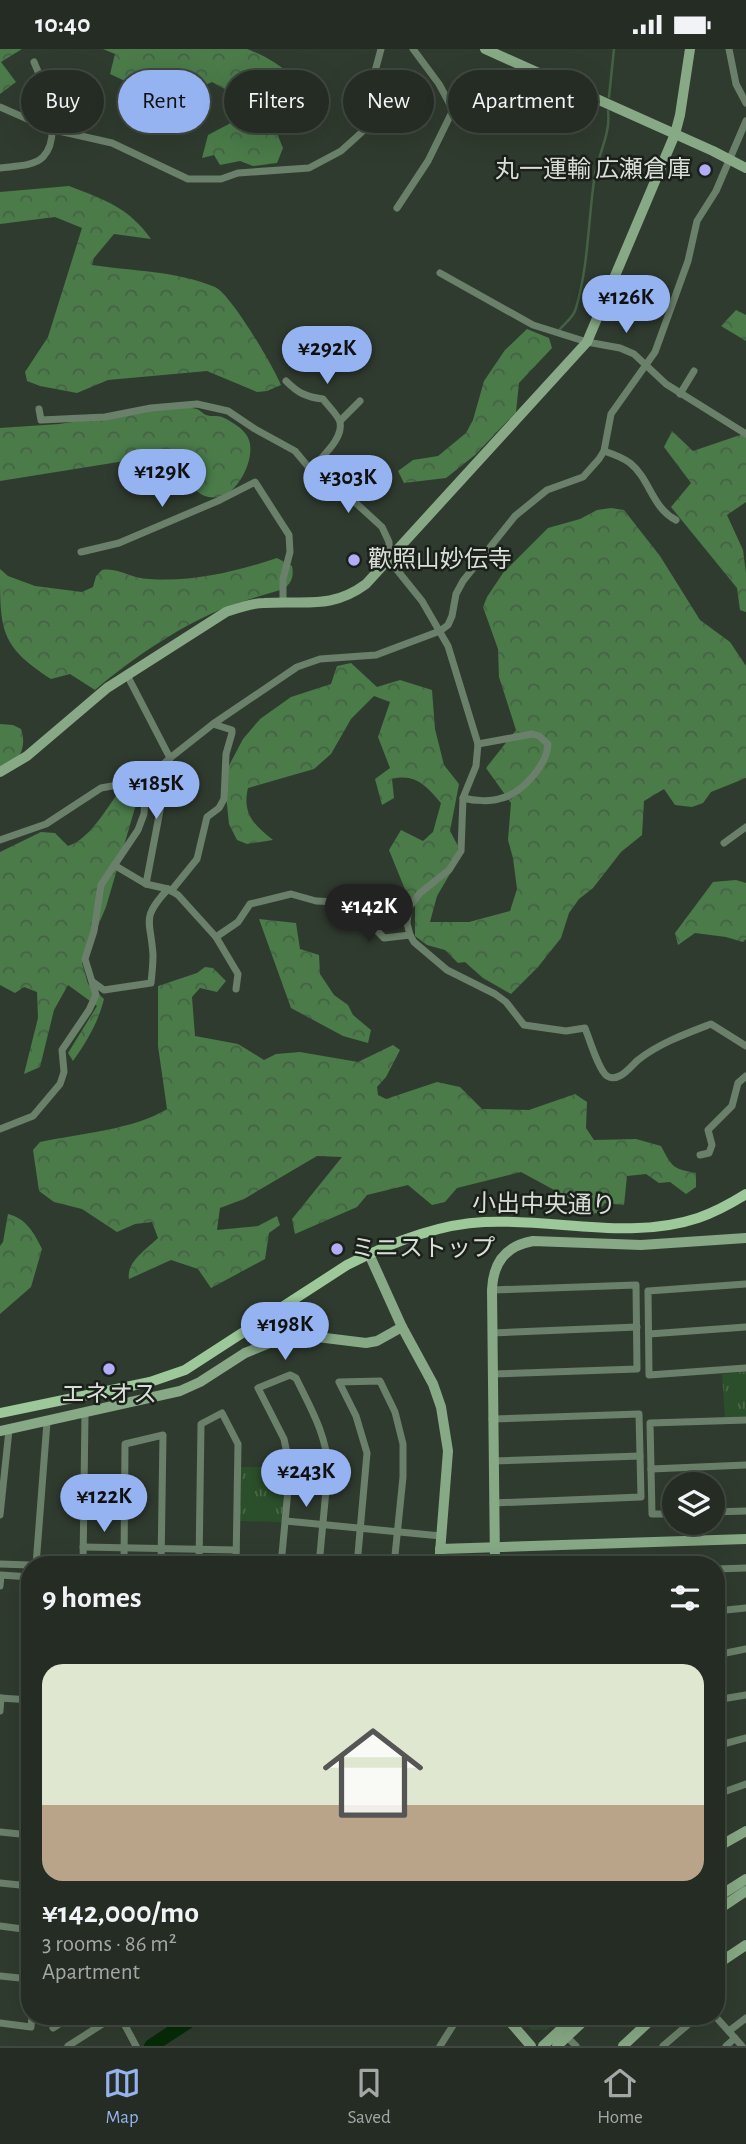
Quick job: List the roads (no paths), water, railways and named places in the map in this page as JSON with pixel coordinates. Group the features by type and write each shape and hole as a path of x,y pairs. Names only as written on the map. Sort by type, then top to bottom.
{"main road":[{"name":"小出中央通り","path":"0,1413 150,1382 185,1370 347,1265 369,1254 428,1233 461,1224 486,1222 659,1227 696,1219 721,1209 746,1194"}],"street":[{"path":"70,133 112,143 188,179 221,179 238,173 309,168 341,151 372,123 376,109 374,75 382,49"},
{"path":"397,208 439,142 453,110 413,49"},
{"path":"485,49 746,168"},
{"path":"0,772 27,756 107,688 226,612 246,605 318,603 345,597 366,584 587,342 675,134 690,49"},
{"path":"729,49 736,84 746,103"},
{"path":"34,62 38,70"},
{"path":"0,107 21,116"},
{"path":"0,840 46,824 101,788 146,780 213,724 297,667 309,662 376,655 440,631 448,625 456,594 463,581 515,516 547,491 583,477 604,451 611,414 655,352 670,317 698,221 716,191 746,121"},
{"path":"0,167 33,163 42,157 51,133"},
{"path":"440,273 533,325 587,342 621,348 634,355 680,394 746,434"},
{"path":"680,394 694,371"},
{"path":"286,381 298,393 323,400 340,421 337,439 311,470"},
{"path":"340,421 360,401"},
{"path":"39,409 40,420 105,417 151,408 208,405 236,415 295,451 311,470 346,494 382,527 389,542 388,560 422,601 452,655 458,684 478,744 476,766 463,798 461,851 449,870 420,893 409,907 407,923 414,942 447,970 506,1002 524,1025 566,1031 584,1028 604,1075 611,1079 618,1078 666,1042 711,1024 746,1046"},
{"path":"604,451 630,463 640,473 659,508 676,520"},
{"path":"81,552 119,543 256,482 289,535 290,552 283,579 283,603"},
{"path":"127,675 170,758 146,884"},
{"path":"93,982 104,990 151,983 153,954 148,923 150,913 197,859 207,817 219,809 224,799 226,754 232,730 213,724"},
{"path":"463,798 506,798 531,778 548,749 544,739 532,734 478,744"},
{"path":"0,1129 33,1116 60,1084 64,1072 62,1050 96,995 85,959 86,948 94,931 101,885 138,830 144,814 146,780"},
{"path":"724,843 746,827"},
{"path":"114,865 146,884 170,890 192,909 216,937 237,974 236,989"},
{"path":"216,937 238,922 250,904 291,894 316,901 348,904 384,938 410,935"},
{"path":"700,1155 709,1153 712,1146 708,1130 732,1106 738,1083 746,1076"},
{"path":"494,1556 492,1290 495,1269 501,1258 520,1243 533,1241 641,1245 746,1238"},
{"path":"369,1254 402,1327 433,1384 446,1430 448,1451 440,1556"},
{"path":"746,1284 648,1291 649,1375 746,1368"},
{"path":"492,1290 636,1285 638,1369 492,1374"},
{"path":"0,1515 4,1431 180,1391 200,1382 246,1353 277,1341 309,1336 366,1343 377,1341 402,1327"},
{"path":"492,1333 637,1327"},
{"path":"649,1334 746,1327"},
{"path":"282,1556 290,1485 288,1454 284,1439 258,1388 290,1375 296,1378 319,1426 328,1454 320,1556"},
{"path":"357,1556 367,1453 356,1416 339,1382 380,1381 395,1412 403,1444 403,1477 395,1556"},
{"path":"83,1556 85,1413"},
{"path":"199,1556 201,1424 222,1413 238,1444 236,1556"},
{"path":"492,1419 639,1414 641,1497 493,1503"},
{"path":"662,1514 652,1514 650,1423 746,1420"},
{"path":"37,1556 47,1422"},
{"path":"124,1556 125,1444 163,1435 161,1556"},
{"path":"493,1461 640,1456"},
{"path":"651,1469 746,1465"},
{"path":"725,1512 746,1511"},
{"path":"286,1521 442,1537"},
{"path":"440,1549 746,1539"},
{"path":"83,1548 236,1550"},
{"path":"0,1564 21,1565"},
{"path":"725,1569 746,1568"},
{"path":"0,1586 1,1576 21,1577"},
{"path":"725,1610 746,1608"},
{"path":"725,1653 746,1650"},
{"path":"725,1698 746,1695"},
{"path":"0,1711 1,1698 21,1699"},
{"path":"725,1744 746,1738"},
{"path":"725,1792 746,1784"},
{"path":"725,1843 746,1831"},
{"path":"0,1832 21,1834"},
{"path":"725,1896 746,1879"},
{"path":"0,1883 21,1885"},
{"path":"725,1899 746,1891"},
{"path":"0,1926 21,1929"},
{"path":"725,1959 746,1945"},
{"path":"0,1976 21,1978"},
{"path":"729,2031 746,2018"},
{"path":"0,2023 31,2025"},
{"path":"53,2028 58,2025"},
{"path":"68,2046 101,2025"},
{"path":"125,2025 136,2046"},
{"path":"440,2046 453,2025"},
{"path":"513,2025 531,2046"},
{"path":"543,2046 565,2025"},
{"path":"557,2046 580,2025"},
{"path":"623,2046 645,2025"},
{"path":"663,2046 688,2025"},
{"path":"723,2025 742,2046"},
{"path":"567,2037 576,2046"},
{"path":"726,2046 735,2038"}],"waterway":[{"path":"609,97 614,49"},
{"path":"560,329 574,314 580,291 595,174 606,135 608,111"},
{"path":"151,2046 183,2025"}],"place":[{"name":"丸一運輸 広瀬倉庫","path":"705,170"},
{"name":"歡照山妙伝寺","path":"354,560"},
{"name":"ミニストップ","path":"337,1249"},
{"name":"エネオス","path":"109,1369"}]}
